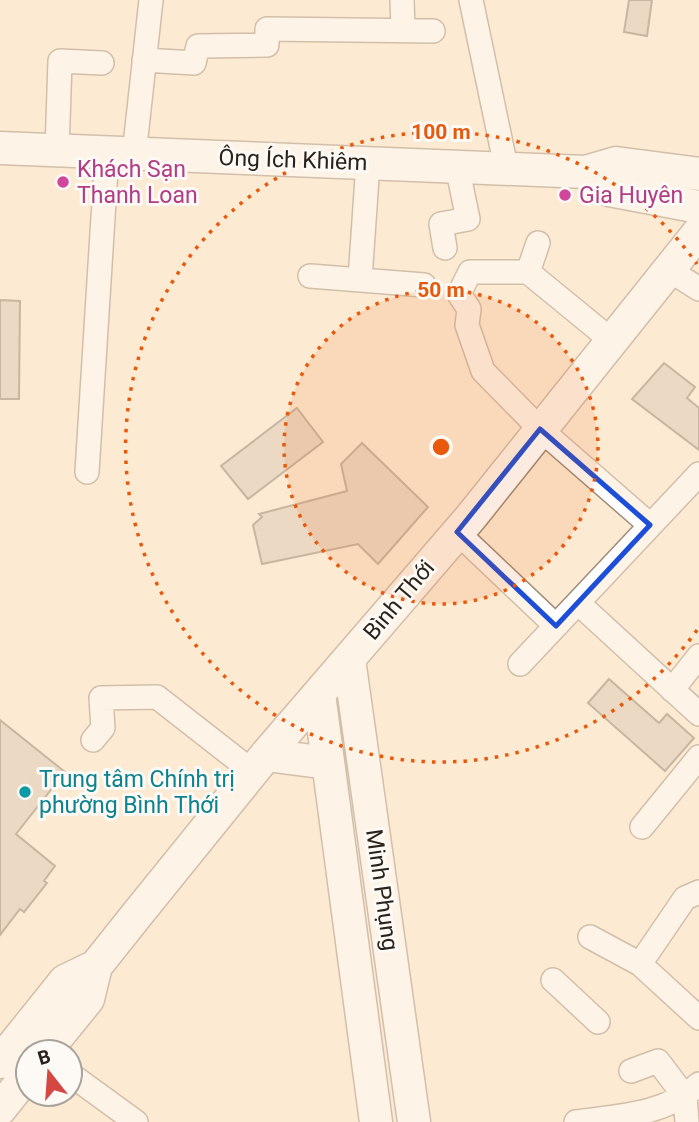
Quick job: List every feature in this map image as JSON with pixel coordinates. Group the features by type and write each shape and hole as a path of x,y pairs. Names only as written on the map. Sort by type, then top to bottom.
{"main road":[{"name":"Ông Ích Khiêm","path":"0,148 585,172 616,163 699,174"},
{"name":"Ông Ích Khiêm","path":"585,172 609,190 699,208"},
{"name":"Bình Thới","path":"45,1038 88,999 96,966 260,763 457,532 699,232"},
{"name":"Minh Phụng","path":"349,659 414,1122"},
{"name":"Minh Phụng","path":"319,694 376,1122"},
{"path":"260,763 328,763"},
{"path":"0,1109 14,1092"}],"street":[{"path":"87,472 120,154 144,60 151,0"},
{"path":"402,0 403,29"},
{"path":"471,0 506,167"},
{"path":"144,60 194,63 198,46 267,45 267,29 433,31"},
{"path":"57,151 60,61 102,64"},
{"path":"360,279 368,163"},
{"path":"445,248 441,224 468,219 457,166"},
{"path":"528,272 538,243"},
{"path":"669,270 699,289"},
{"path":"611,340 528,272 470,272 459,294 469,309 467,325 483,371 540,429 650,525"},
{"path":"310,276 424,285"},
{"path":"520,664 699,474"},
{"path":"457,532 556,626"},
{"path":"578,603 699,714"},
{"path":"672,690 699,656"},
{"path":"93,740 103,728 101,698 157,697 260,763"},
{"path":"642,827 699,757"},
{"path":"640,964 685,898 699,892"},
{"path":"590,937 640,964 699,1018"},
{"path":"553,980 598,1022"},
{"path":"631,1071 658,1060 692,1091"},
{"path":"84,1084 136,1122"},
{"path":"576,1122 656,1110 692,1091"},
{"path":"687,1122 692,1091"}],"highlighted area":[{"path":"540,429 650,525 556,626 457,532"}],"building":[{"path":"629,0 652,0 647,36 624,32"},
{"path":"0,300 20,301 19,399 0,399"},
{"path":"664,363 695,387 687,398 699,408 699,450 632,399"},
{"path":"297,408 323,442 248,499 221,466"},
{"path":"362,443 428,507 378,564 358,544 262,564 253,525 262,517 259,514 347,491 341,464"},
{"path":"609,679 659,723 667,714 694,738 665,771 588,703"},
{"path":"0,720 65,772 16,834 55,866 44,881 47,883 24,912 20,909 0,935"}],"place":[{"name":"Khách Sạn Thanh Loan","path":"63,182"},
{"name":"Gia Huyên","path":"565,195"},
{"name":"Trung tâm Chính trị phường Bình Thới","path":"25,792"}]}
